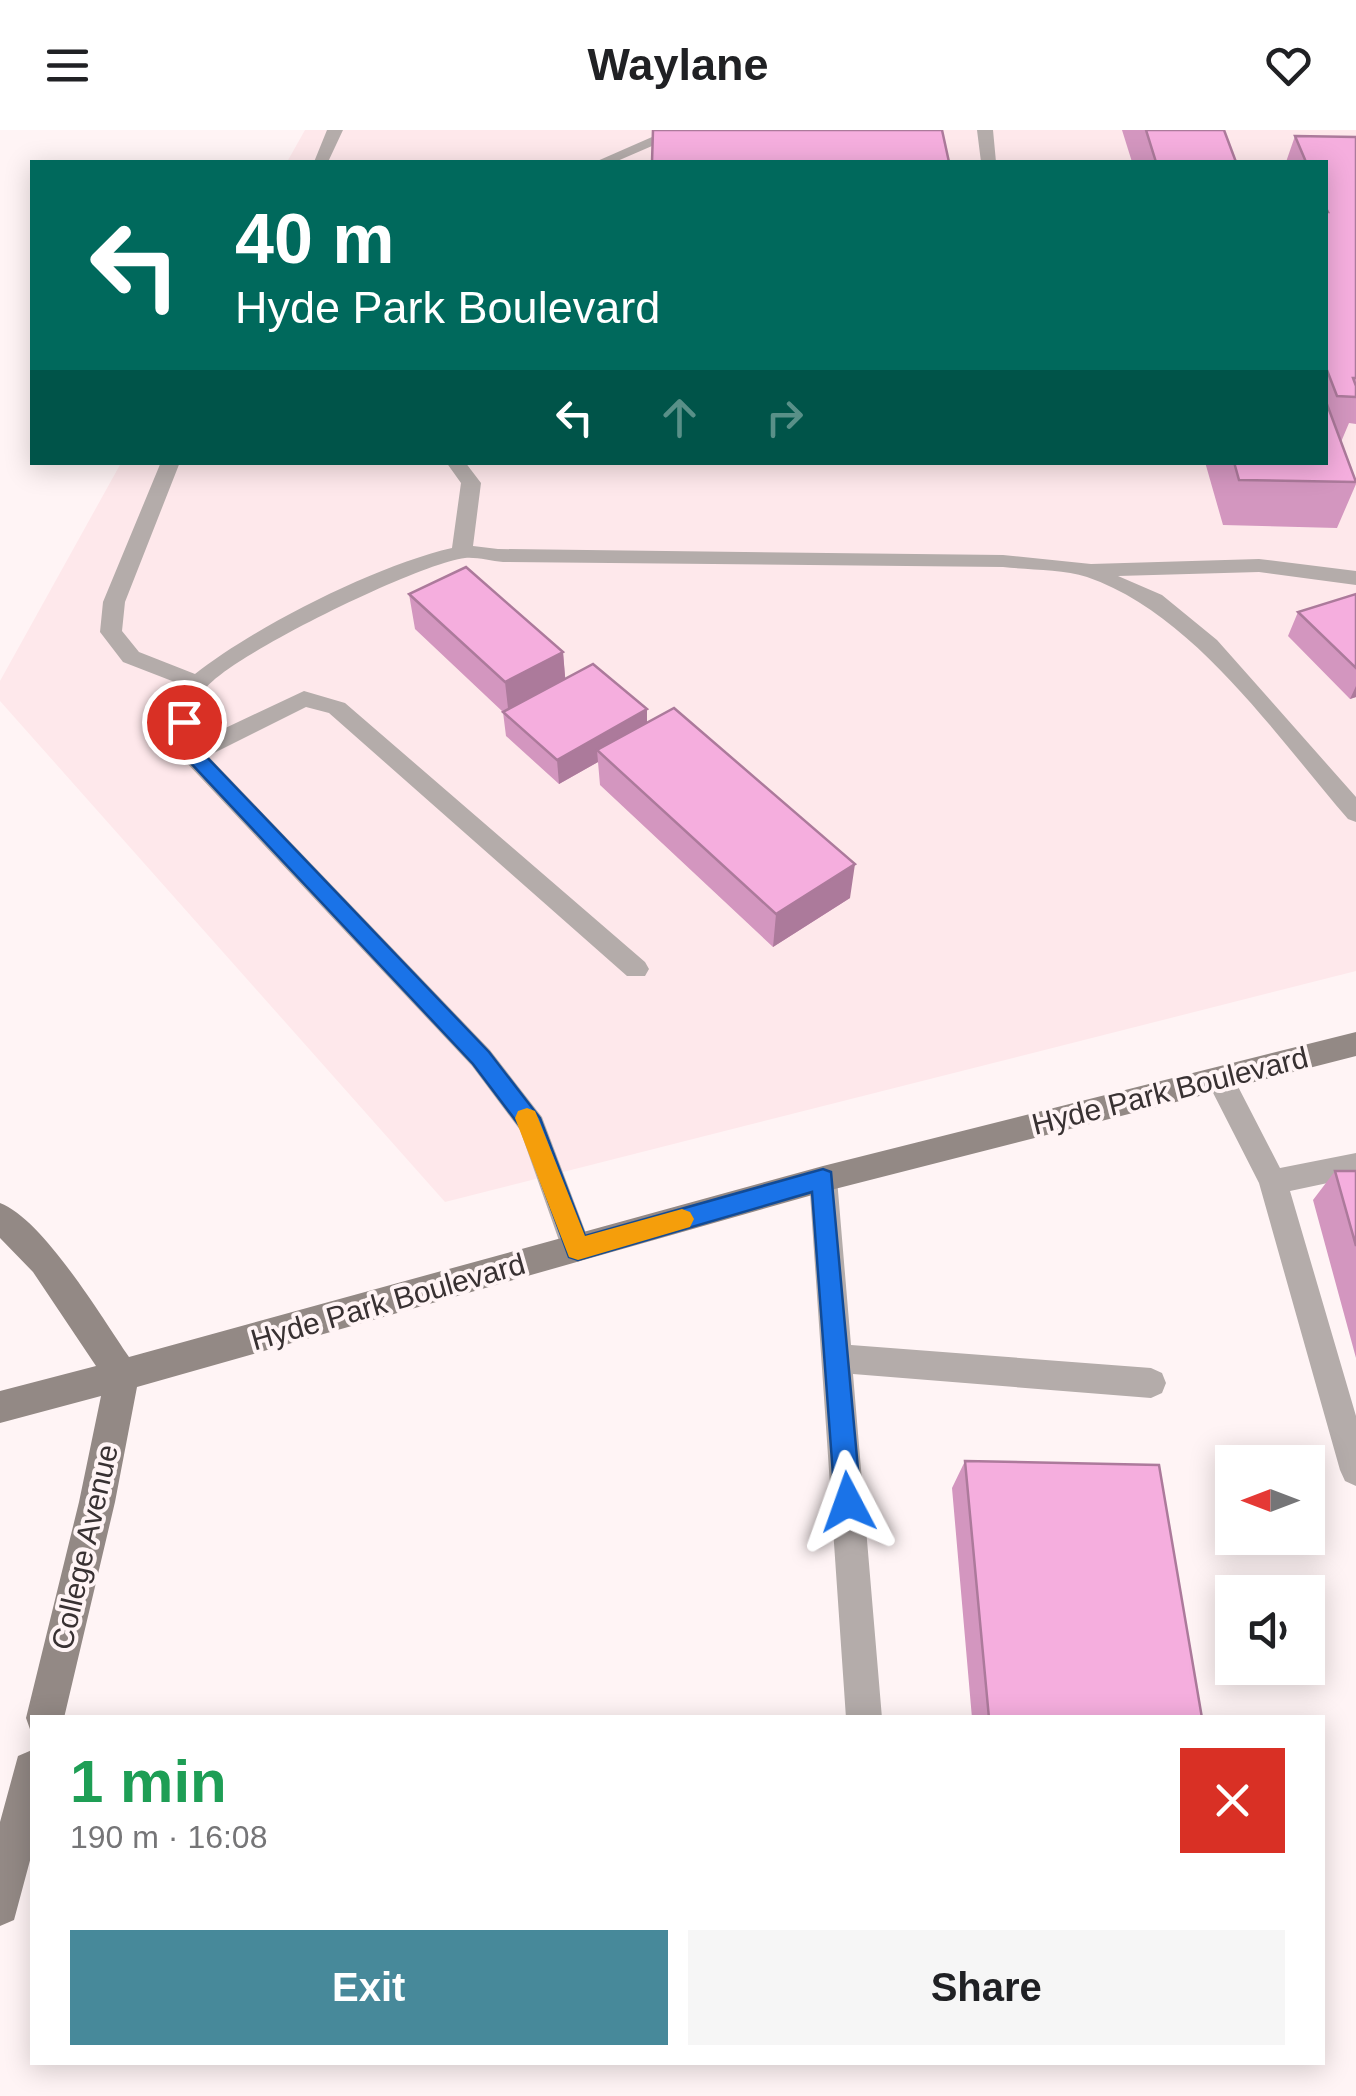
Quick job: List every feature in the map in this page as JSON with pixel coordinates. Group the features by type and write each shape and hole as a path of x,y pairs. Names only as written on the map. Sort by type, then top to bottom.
{"main road":[{"name":"Hyde Park Boulevard","path":"0,1408 823,1179 1356,1044"},
{"path":"0,1217 44,1262 122,1376"},
{"name":"College Avenue","path":"46,1715 97,1502 122,1376"},
{"path":"0,1906 30,1778"}],"lane":[{"path":"322,160 335,130"},
{"path":"608,160 681,130"},
{"path":"985,130 989,160"},
{"path":"170,465 114,602 111,632 131,657 198,683"},
{"path":"457,465 471,483 462,552"},
{"path":"578,1249 532,1124 481,1058 192,754 184,722 198,683 239,650 415,567 462,552 502,556 1003,561 1088,570 1257,565 1321,570 1356,578"},
{"path":"1088,570 1155,600 1209,645 1356,813"},
{"path":"192,754 304,699 337,708 636,969"},
{"path":"1220,1078 1273,1182 1356,1470"},
{"path":"1273,1182 1356,1165"},
{"path":"823,1179 864,1715"},
{"path":"837,1358 1151,1383"}],"shaded area":[{"path":"305,130 1356,130 1356,971 445,1202 0,701 0,681 120,465 1328,465 1328,160 288,160"}],"building":[{"path":"653,130 942,130 949,160 652,160"},
{"path":"1146,130 1224,130 1235,160 1155,160"},
{"path":"1295,136 1356,137 1356,397 1337,396 1328,373 1328,160 1305,160"},
{"path":"1328,407 1356,482 1239,480 1235,465 1328,465"},
{"path":"466,567 563,652 505,682 409,594"},
{"path":"1356,594 1356,668 1298,612"},
{"path":"593,664 647,709 557,760 503,712"},
{"path":"674,708 855,864 776,914 597,750"},
{"path":"1335,1171 1356,1171 1356,1246"},
{"path":"965,1461 1159,1465 1201,1715 989,1715"}],"slow traffic":[{"path":"527,1118 578,1249 682,1219"}],"route":[{"path":"184,722 192,754 481,1058 532,1124 578,1249 823,1179 848,1502"}]}
